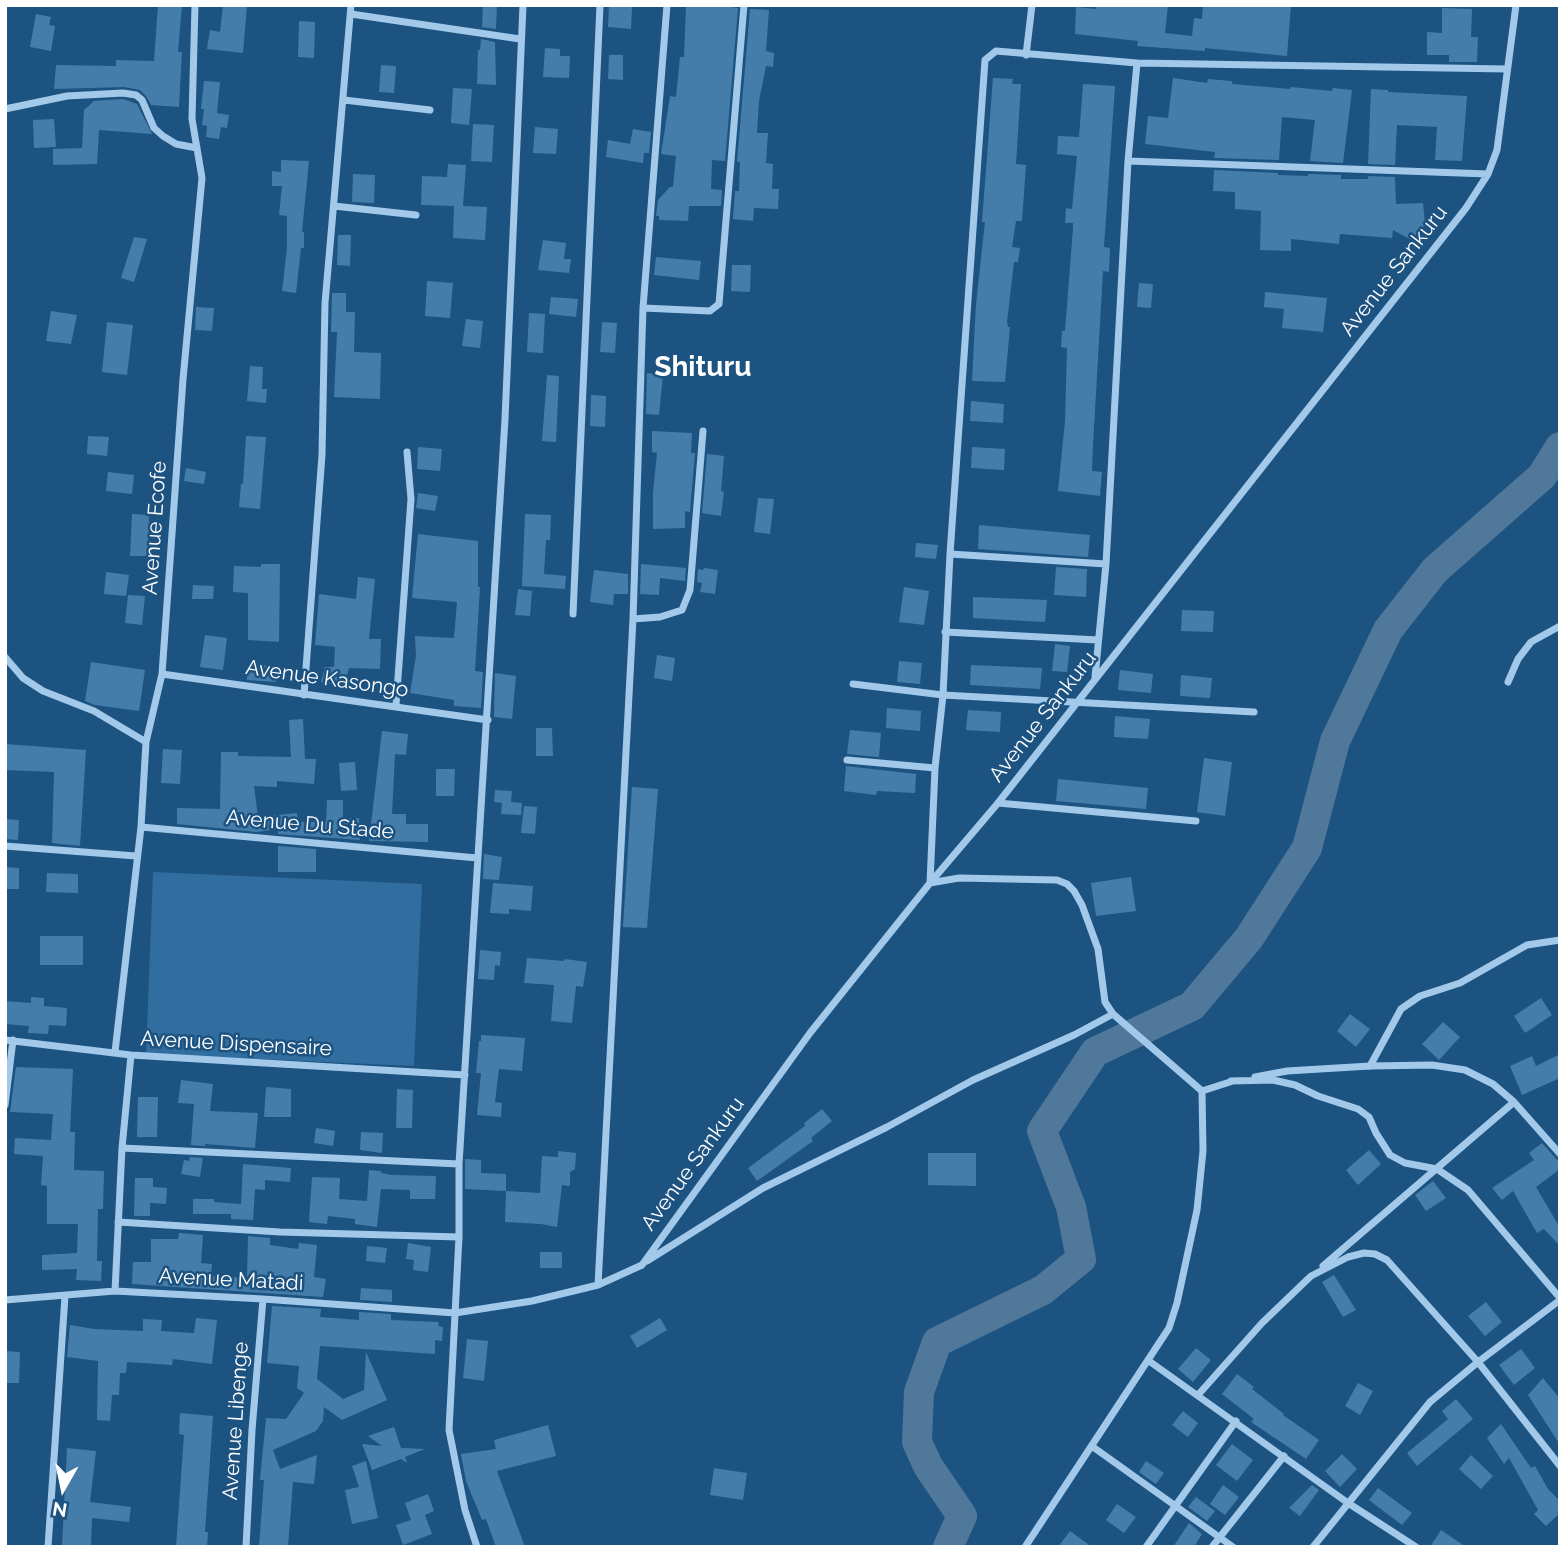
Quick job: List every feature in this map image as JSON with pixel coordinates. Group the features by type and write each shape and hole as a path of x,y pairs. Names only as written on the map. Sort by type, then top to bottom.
{"street":[{"name":"Avenue Ecofe","path":"115,1052 141,827 146,742 162,674 183,379 202,178 192,119 195,5"},
{"path":"304,695 322,455 325,303 351,5"},
{"path":"477,1547 465,1510 449,1430 459,1237 459,1164 505,419 523,5"},
{"path":"573,614 600,5"},
{"path":"598,1284 633,619 643,308 667,5"},
{"path":"643,308 710,311 719,304 744,5"},
{"path":"1026,55 1032,5"},
{"name":"Avenue Sankuru","path":"642,1265 810,1033 998,803 1466,208 1488,174 1497,150 1516,5"},
{"path":"351,14 520,39"},
{"path":"1025,1547 1169,1328 1178,1303 1197,1210 1203,1152 1202,1091 1113,1014 1105,1002 1095,938 1082,905 1067,884 1057,880 958,878 930,883 935,768 943,695 950,554 985,60 996,51 1137,63 1507,69"},
{"path":"1094,679 1105,564 1128,161 1137,63"},
{"path":"5,109 67,96 123,93 136,95 142,100 154,128 163,136 176,144 197,148"},
{"path":"344,100 430,110"},
{"path":"1128,161 1488,174"},
{"path":"334,206 416,215"},
{"path":"633,619 660,617 682,610 690,590 703,431"},
{"path":"396,705 411,499 407,452"},
{"path":"950,554 1105,564"},
{"path":"1508,682 1518,659 1531,642 1560,626"},
{"path":"945,632 1098,640"},
{"path":"5,657 23,678 43,691 94,711 146,742"},
{"name":"Avenue Kasongo","path":"162,674 488,720"},
{"path":"853,684 943,695 1254,712"},
{"path":"847,760 935,768"},
{"path":"998,803 1196,821"},
{"name":"Avenue Du Stade","path":"141,827 477,858"},
{"path":"5,846 136,856"},
{"path":"1370,1066 1401,1009 1420,996 1460,984 1527,945 1560,940"},
{"path":"455,1313 532,1301 598,1284 642,1265 763,1188 887,1127 973,1080 1074,1035 1113,1014"},
{"path":"5,1105 9,1040"},
{"name":"Avenue Dispensaire","path":"9,1040 131,1055 465,1075"},
{"path":"116,1292 122,1148 131,1055"},
{"path":"1202,1091 1231,1081 1287,1071 1432,1065 1465,1070 1493,1084 1514,1102 1560,1153"},
{"path":"1231,1081 1273,1080 1358,1109 1369,1117 1376,1133 1391,1154 1405,1163 1437,1169 1468,1190 1560,1299 1430,1402 1313,1547"},
{"path":"1198,1395 1262,1323 1311,1276 1514,1102"},
{"path":"122,1148 459,1164"},
{"path":"118,1222 280,1232 459,1237"},
{"path":"1311,1276 1348,1257 1364,1253 1387,1260 1478,1362 1560,1466"},
{"name":"Avenue Matadi","path":"5,1300 116,1292 455,1313"},
{"path":"48,1547 65,1296"},
{"name":"Avenue Libenge","path":"246,1547 262,1299"},
{"path":"1149,1360 1348,1503 1416,1547"},
{"path":"1146,1547 1236,1421"},
{"path":"1093,1447 1233,1547"},
{"path":"1212,1547 1284,1456"}],"shaded area":[{"path":"153,872 422,884 414,1066 146,1054"}],"building":[{"path":"158,5 182,5 178,52 182,52 179,107 151,105 140,90 124,87 54,89 56,65 116,66 116,60 154,61"},
{"path":"223,5 247,5 243,53 207,49 210,30 220,32"},
{"path":"483,5 497,5 496,29 482,27"},
{"path":"609,5 632,7 631,29 608,27"},
{"path":"686,5 730,5 738,8 725,161 712,160 711,189 722,190 721,206 689,206 688,221 659,220 659,216 656,216 658,200 673,187 676,156 661,154 670,96 676,97 680,57 684,57"},
{"path":"1096,5 1168,5 1165,33 1192,36 1194,18 1202,19 1203,5 1291,5 1287,56 1205,48 1205,51 1137,46 1138,41 1075,34 1076,7 1096,9"},
{"path":"1442,8 1472,9 1471,37 1478,37 1477,62 1449,62 1449,55 1427,55 1427,32 1442,33"},
{"path":"750,9 769,10 766,51 774,53 773,67 766,66 759,101 757,133 768,133 766,163 773,164 772,189 779,189 778,209 754,208 753,221 733,219 735,191 739,191 740,162 737,162"},
{"path":"36,14 51,17 49,25 55,26 51,51 30,47"},
{"path":"299,21 315,22 314,58 298,57"},
{"path":"481,39 495,42 496,85 477,84"},
{"path":"545,48 560,49 560,56 570,56 569,78 543,77"},
{"path":"609,55 623,55 623,80 608,79"},
{"path":"381,65 396,66 394,93 379,92"},
{"path":"993,78 1013,79 1012,84 1021,84 1016,164 1026,165 1022,221 1016,221 1012,247 1020,248 1018,262 1014,262 1007,322 1010,327 1005,382 972,381"},
{"path":"1173,78 1207,83 1208,79 1232,81 1232,84 1290,89 1352,90 1343,163 1310,161 1315,120 1282,117 1279,160 1214,158 1215,152 1145,144 1148,116 1168,118"},
{"path":"204,81 220,82 217,113 229,115 227,128 221,127 219,139 206,137 207,126 202,125"},
{"path":"1083,84 1115,86 1104,247 1110,248 1109,272 1103,271 1092,471 1102,472 1100,496 1058,491 1065,421 1067,348 1061,347 1062,331 1065,331 1073,228 1073,223 1065,223 1066,208 1072,209 1077,156 1057,154 1058,136 1079,137"},
{"path":"453,88 472,89 469,125 451,123"},
{"path":"1371,89 1467,96 1462,161 1435,160 1437,127 1397,125 1395,165 1368,164"},
{"path":"123,99 137,104 152,134 99,130 97,164 53,165 53,149 82,148 84,110 94,101"},
{"path":"54,119 56,147 34,148 33,120"},
{"path":"473,124 494,125 492,162 471,161"},
{"path":"535,127 558,129 556,154 533,153"},
{"path":"633,129 651,132 649,153 644,153 643,163 606,157 608,140 630,144"},
{"path":"281,160 309,161 302,232 304,248 301,248 296,293 282,291 287,248 287,216 279,215 282,186 272,186 272,171 281,172"},
{"path":"448,164 466,165 463,206 487,207 485,240 453,238 454,206 421,205 422,176 447,177"},
{"path":"1214,170 1278,175 1341,175 1341,179 1395,177 1396,204 1423,203 1425,224 1415,242 1393,230 1392,238 1340,234 1339,244 1291,239 1291,251 1260,250 1261,211 1235,209 1235,192 1213,191"},
{"path":"353,174 375,175 374,203 352,202"},
{"path":"338,235 351,235 350,266 337,265"},
{"path":"134,237 147,239 134,282 121,278"},
{"path":"543,240 566,243 564,259 571,259 569,273 538,270"},
{"path":"656,257 701,261 699,280 654,275"},
{"path":"732,265 751,265 750,292 731,291"},
{"path":"427,281 453,283 450,318 425,316"},
{"path":"1139,283 1153,284 1151,308 1137,307"},
{"path":"1265,292 1327,298 1323,332 1282,328 1284,309 1264,307"},
{"path":"332,293 346,293 346,312 355,312 354,352 381,353 380,399 334,397 337,332 331,332"},
{"path":"551,297 578,299 576,317 549,314"},
{"path":"196,307 214,308 212,331 195,330"},
{"path":"51,311 77,315 71,344 46,341"},
{"path":"529,313 545,314 543,353 527,352"},
{"path":"466,319 483,321 480,348 462,346"},
{"path":"107,322 133,325 127,375 102,372"},
{"path":"602,322 617,323 615,353 600,352"},
{"path":"250,366 263,367 262,389 267,389 266,403 247,401"},
{"path":"647,373 663,375 659,415 646,414"},
{"path":"547,375 559,376 556,442 542,441"},
{"path":"591,395 606,396 605,427 590,426"},
{"path":"971,401 1004,404 1003,423 970,421"},
{"path":"652,431 692,433 691,453 695,453 690,512 685,511 685,528 653,529 657,453 652,452"},
{"path":"88,436 109,437 107,456 87,454"},
{"path":"246,436 266,437 260,509 239,507"},
{"path":"418,447 442,449 440,471 417,469"},
{"path":"972,447 1005,449 1004,470 971,468"},
{"path":"707,454 724,456 721,516 702,513"},
{"path":"186,468 206,472 204,484 184,481"},
{"path":"108,472 134,475 132,494 106,491"},
{"path":"418,493 438,496 435,511 416,508"},
{"path":"758,498 774,499 770,534 754,532"},
{"path":"132,514 149,515 148,556 130,556"},
{"path":"525,514 551,515 544,574 566,576 565,589 522,586"},
{"path":"979,525 1090,535 1088,557 978,549"},
{"path":"418,534 478,541 480,587 475,671 483,672 481,708 454,706 454,700 410,693 416,656 415,636 454,638 457,602 412,598"},
{"path":"916,543 938,545 936,559 915,557"},
{"path":"261,564 280,564 279,642 248,640 248,593 233,592 234,566 261,567"},
{"path":"641,564 686,568 685,581 660,578 659,595 640,594"},
{"path":"1056,567 1087,569 1086,597 1054,595"},
{"path":"698,569 718,570 715,594 700,592 702,583 697,582"},
{"path":"594,570 628,574 628,594 614,594 613,605 590,602"},
{"path":"106,572 129,575 126,596 104,594"},
{"path":"358,577 375,579 369,639 381,639 380,669 349,668 344,687 321,682 325,667 334,667 335,647 315,645 319,594 356,599"},
{"path":"193,585 214,586 213,599 192,599"},
{"path":"904,587 929,591 924,625 899,622"},
{"path":"518,589 532,591 530,616 515,615"},
{"path":"128,595 145,596 142,625 125,623"},
{"path":"973,597 1047,600 1045,622 973,618"},
{"path":"1182,610 1214,611 1213,632 1181,631"},
{"path":"205,635 227,638 223,670 200,667"},
{"path":"1055,644 1070,646 1067,672 1052,671"},
{"path":"657,655 675,658 672,681 654,678"},
{"path":"899,661 922,663 920,684 897,682"},
{"path":"91,662 145,670 139,711 95,705 85,701"},
{"path":"247,665 277,666 276,682 247,680"},
{"path":"971,665 1042,668 1040,689 970,685"},
{"path":"1120,670 1153,674 1151,693 1118,690"},
{"path":"495,673 516,676 512,719 494,717"},
{"path":"1181,675 1212,678 1210,698 1180,696"},
{"path":"887,708 921,711 920,731 886,728"},
{"path":"968,710 1001,712 1000,732 966,730"},
{"path":"1115,716 1150,719 1148,739 1114,737"},
{"path":"303,719 305,759 316,759 314,784 277,781 277,787 254,786 258,817 297,813 298,822 326,822 327,800 343,800 343,818 359,818 360,840 278,834 278,829 257,832 177,824 177,808 220,809 221,752 238,752 238,756 291,757 289,720"},
{"path":"536,728 552,728 553,756 536,756"},
{"path":"850,730 881,733 879,757 847,754"},
{"path":"382,731 408,734 406,755 395,754 392,814 406,814 406,824 428,824 428,842 369,841"},
{"path":"5,744 86,750 80,846 52,843 54,772 5,770"},
{"path":"163,749 182,750 180,784 161,783"},
{"path":"1204,758 1232,762 1225,816 1197,812"},
{"path":"355,762 357,790 341,791 339,763"},
{"path":"846,766 916,774 915,793 877,791 876,795 844,791"},
{"path":"436,769 455,769 454,796 436,796"},
{"path":"1058,779 1148,788 1146,809 1056,801"},
{"path":"632,787 658,789 647,928 623,927"},
{"path":"495,790 512,791 511,802 522,803 521,815 501,814 502,803 494,802"},
{"path":"524,806 537,807 535,834 521,833"},
{"path":"5,819 19,820 18,840 5,839"},
{"path":"278,846 316,849 316,872 278,872"},
{"path":"484,854 502,857 499,880 483,879"},
{"path":"5,867 19,868 19,889 5,889"},
{"path":"47,873 78,874 78,893 46,892"},
{"path":"1131,877 1136,911 1096,916 1091,883"},
{"path":"493,883 533,886 531,911 509,909 509,914 490,913"},
{"path":"40,936 83,936 83,965 40,965"},
{"path":"480,950 501,952 500,966 495,965 494,980 478,979"},
{"path":"527,958 587,962 583,987 576,986 572,1023 551,1021 554,985 524,983"},
{"path":"31,997 44,998 44,1006 67,1008 66,1026 49,1025 48,1034 28,1033 29,1026 5,1024 5,1001 31,1003"},
{"path":"1541,998 1552,1015 1525,1033 1514,1016"},
{"path":"1350,1014 1370,1029 1356,1047 1337,1031"},
{"path":"1443,1022 1460,1037 1439,1060 1422,1044"},
{"path":"481,1035 525,1038 522,1071 499,1069 495,1102 502,1103 501,1117 477,1115 481,1073 476,1073"},
{"path":"1560,1054 1560,1078 1522,1095 1510,1066 1532,1056 1536,1066"},
{"path":"16,1067 73,1069 70,1132 75,1132 74,1170 104,1171 103,1209 98,1209 97,1261 102,1261 101,1281 76,1280 77,1269 42,1270 42,1255 77,1253 78,1224 47,1224 47,1186 41,1185 43,1156 14,1154 15,1138 51,1140 53,1114 10,1112"},
{"path":"181,1080 213,1084 210,1111 258,1113 255,1148 191,1145 194,1104 178,1103"},
{"path":"266,1087 291,1089 291,1117 264,1117"},
{"path":"397,1089 413,1090 412,1128 396,1128"},
{"path":"138,1097 158,1097 157,1137 137,1137"},
{"path":"822,1109 832,1121 811,1138 813,1141 757,1181 748,1168 805,1126 804,1123"},
{"path":"316,1128 335,1131 333,1146 314,1143"},
{"path":"361,1132 383,1133 382,1153 360,1150"},
{"path":"1542,1143 1560,1163 1560,1169 1536,1187 1560,1228 1560,1246 1544,1229 1537,1233 1513,1191 1502,1200 1492,1188 1534,1160 1529,1153"},
{"path":"1369,1150 1381,1164 1358,1185 1346,1170"},
{"path":"558,1151 576,1153 575,1169 570,1172 570,1186 562,1185 557,1227 505,1222 506,1191 540,1193 542,1156 558,1157"},
{"path":"928,1153 976,1153 976,1186 928,1185"},
{"path":"190,1157 203,1158 200,1177 181,1174 184,1160 189,1161"},
{"path":"465,1159 481,1160 481,1173 506,1174 506,1191 465,1189"},
{"path":"243,1164 291,1168 290,1182 265,1180 265,1190 255,1189 253,1220 231,1219 231,1214 193,1214 193,1199 214,1199 214,1202 241,1204"},
{"path":"369,1170 392,1175 436,1176 435,1199 410,1199 410,1190 381,1189 377,1227 355,1224 355,1219 328,1216 327,1224 309,1222 312,1177 340,1178 339,1199 367,1201"},
{"path":"135,1178 153,1178 153,1187 167,1188 166,1204 150,1203 150,1216 134,1216"},
{"path":"1433,1181 1446,1198 1426,1211 1415,1195"},
{"path":"179,1233 203,1235 201,1263 212,1264 211,1276 247,1278 248,1236 270,1238 270,1245 298,1249 299,1243 317,1245 314,1277 326,1279 323,1297 132,1284 133,1262 151,1262 151,1239 178,1239"},
{"path":"408,1243 431,1247 428,1272 413,1270 414,1260 406,1259"},
{"path":"367,1246 387,1248 385,1263 366,1261"},
{"path":"540,1252 562,1252 562,1268 540,1268"},
{"path":"1334,1275 1356,1310 1343,1317 1322,1282"},
{"path":"361,1288 392,1290 392,1302 360,1300"},
{"path":"1486,1302 1502,1322 1485,1336 1468,1316"},
{"path":"272,1306 321,1309 320,1317 359,1320 359,1312 391,1314 391,1320 439,1322 438,1326 443,1327 442,1341 435,1340 435,1354 320,1346 317,1379 343,1399 364,1390 366,1352 387,1400 342,1420 324,1407 323,1421 316,1431 273,1450 280,1469 317,1455 314,1484 293,1482 288,1547 259,1547 264,1480 260,1480 266,1418 286,1419 304,1393 297,1388 299,1366 267,1363"},
{"path":"196,1318 217,1320 212,1364 173,1359 172,1365 127,1362 126,1373 120,1373 119,1395 112,1395 110,1421 97,1420 98,1361 67,1357 70,1325 143,1331 143,1319 162,1320 161,1331 194,1333"},
{"path":"660,1318 667,1330 637,1348 630,1336"},
{"path":"467,1339 488,1341 484,1381 463,1378"},
{"path":"1196,1348 1211,1360 1193,1382 1178,1369"},
{"path":"1521,1349 1535,1368 1514,1385 1499,1365"},
{"path":"5,1351 20,1352 19,1383 5,1383"},
{"path":"1237,1374 1283,1415 1319,1440 1306,1459 1251,1422 1254,1419 1222,1394"},
{"path":"1543,1378 1560,1399 1560,1445 1528,1395"},
{"path":"1358,1383 1373,1391 1360,1415 1345,1406"},
{"path":"1456,1399 1473,1419 1417,1466 1407,1453 1448,1419 1442,1411"},
{"path":"1183,1411 1198,1423 1188,1437 1172,1425"},
{"path":"180,1413 213,1416 205,1532 208,1532 207,1547 176,1547 184,1435 179,1434"},
{"path":"1501,1424 1531,1468 1535,1466 1548,1489 1560,1501 1560,1513 1546,1526 1534,1514 1538,1510 1509,1458 1504,1464 1487,1438"},
{"path":"548,1425 556,1456 497,1471 525,1547 496,1547 486,1519 482,1520 466,1481 461,1454 496,1449 494,1440"},
{"path":"394,1427 401,1448 425,1449 405,1457 407,1463 401,1459 372,1470 362,1444 382,1446 368,1436"},
{"path":"1232,1444 1253,1460 1237,1481 1216,1465"},
{"path":"67,1448 96,1451 90,1502 131,1507 129,1522 92,1518 91,1547 62,1547"},
{"path":"1342,1454 1357,1469 1340,1487 1325,1471"},
{"path":"1471,1455 1493,1476 1481,1489 1459,1469"},
{"path":"366,1461 378,1518 352,1524 345,1490 359,1487 352,1466"},
{"path":"1146,1461 1164,1473 1156,1484 1139,1472"},
{"path":"714,1468 747,1473 743,1500 710,1495"},
{"path":"1223,1485 1239,1497 1225,1515 1210,1504"},
{"path":"1312,1485 1319,1490 1300,1516 1289,1508"},
{"path":"1378,1488 1412,1513 1402,1525 1369,1500"},
{"path":"428,1494 434,1511 425,1515 432,1534 403,1545 396,1525 411,1520 405,1503"},
{"path":"1196,1497 1215,1511 1207,1521 1188,1507"},
{"path":"1117,1504 1136,1517 1124,1533 1106,1520"},
{"path":"1189,1523 1202,1534 1194,1547 1173,1547"},
{"path":"1441,1530 1466,1547 1430,1547"},
{"path":"1070,1531 1092,1547 1058,1547"}],"waterway":[{"path":"948,1547 962,1516 928,1466 917,1442 919,1392 937,1342 1043,1290 1081,1259 1071,1207 1042,1131 1095,1052 1192,1006 1249,938 1307,848 1335,741 1388,630 1435,570 1542,476 1560,447"}],"district":[{"name":"Shituru","path":"703,368"}]}
